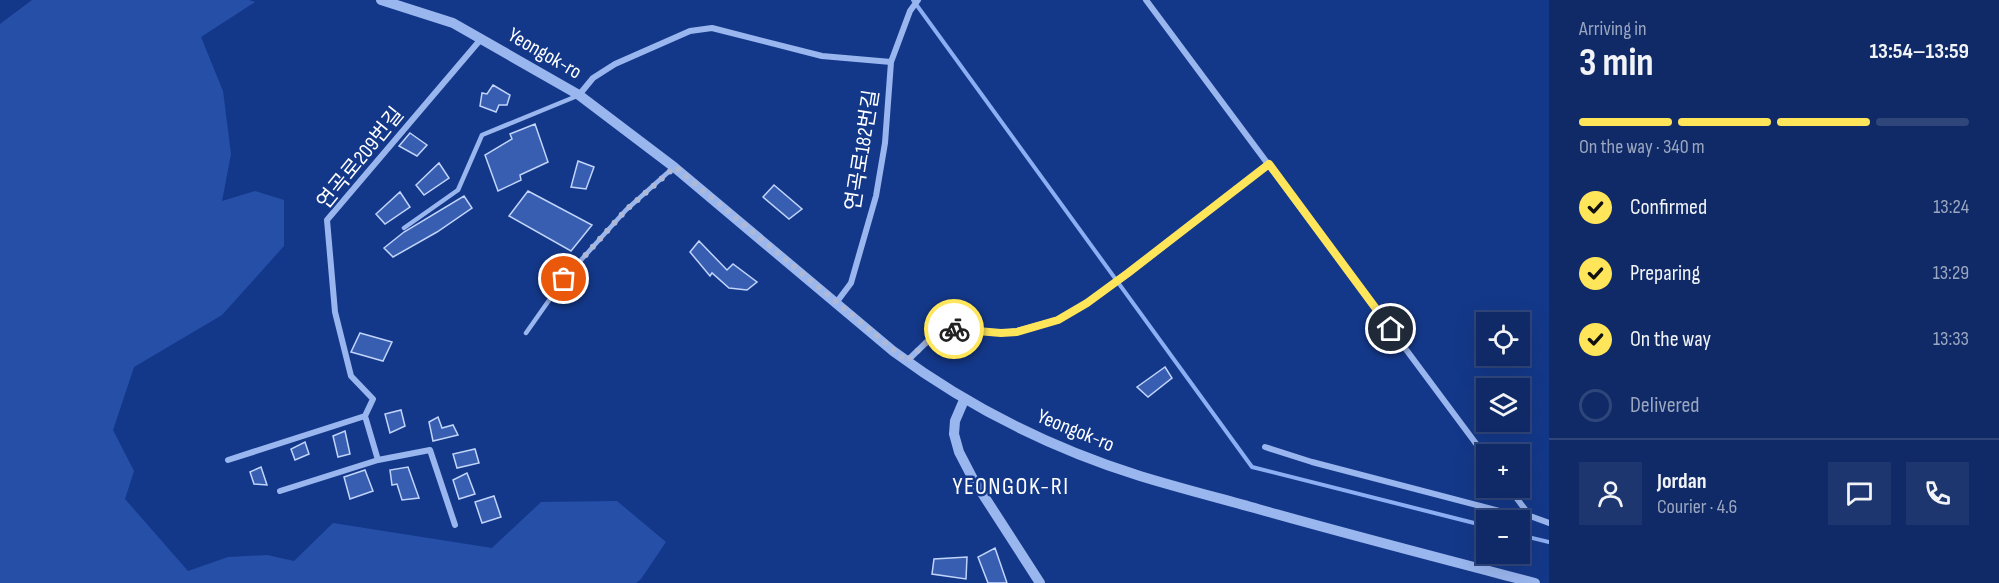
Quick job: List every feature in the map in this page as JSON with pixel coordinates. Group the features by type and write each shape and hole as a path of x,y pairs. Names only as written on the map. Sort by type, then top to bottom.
{"street":[{"name":"Yeongok-ro","path":"381,0 453,23 579,95 675,167 907,361 964,400 1064,448 1139,476 1535,583"},
{"name":"연곡로182번길","path":"836,303 851,283 876,196 885,143 891,62 910,11 918,0"},
{"path":"1146,0 1476,444"},
{"path":"579,95 592,78 615,64 690,31 712,28 822,56 891,62"},
{"name":"연곡로209번길","path":"378,460 365,416 373,399 351,376 335,312 327,220 482,39"},
{"path":"907,361 937,332 947,329 1017,332 1058,320 1087,303 1128,273 1269,164"},
{"path":"964,400 955,421 954,434 959,452 973,479 1040,583"},
{"path":"228,460 365,416"},
{"path":"1265,447 1334,468 1496,510"},
{"path":"280,491 378,460 430,450 455,525"},
{"path":"1530,516 1549,523"}],"lane":[{"path":"404,228 458,190 483,135 579,95"},
{"path":"526,333 564,279 626,210 675,167"}],"shaded area":[{"path":"32,0 249,0 255,2 201,37 223,91 231,154 222,201 255,191 284,200 284,246 222,315 134,367 113,430 134,471 125,499 188,571 228,557 267,555 294,561 333,523 492,548 541,502 617,501 666,542 641,579 636,583 0,583 0,24"}],"building":[{"path":"493,85 510,95 507,105 499,105 496,112 480,106 482,93 487,94"},
{"path":"535,124 548,162 520,175 521,180 498,191 485,155 512,139 510,134"},
{"path":"410,133 427,145 417,156 399,146"},
{"path":"578,161 594,167 586,189 571,187"},
{"path":"439,163 449,178 424,195 416,185"},
{"path":"774,185 802,209 789,219 763,197"},
{"path":"528,191 592,225 571,251 509,216"},
{"path":"400,192 410,207 385,224 376,214"},
{"path":"464,196 472,208 437,232 393,257 384,248 404,232"},
{"path":"699,241 727,270 733,264 757,282 747,290 729,288 712,273 710,276 690,252"},
{"path":"360,333 392,342 383,361 351,352"},
{"path":"1165,367 1172,378 1148,397 1137,387"},
{"path":"401,410 405,426 390,433 385,414"},
{"path":"438,417 442,428 453,425 458,435 433,441 429,422"},
{"path":"345,431 350,454 338,457 333,436"},
{"path":"305,442 309,454 295,460 291,449"},
{"path":"475,449 479,463 457,468 453,454"},
{"path":"261,467 267,485 254,484 250,472"},
{"path":"408,467 419,498 402,500 397,484 392,485 390,470"},
{"path":"365,470 373,491 350,499 344,477"},
{"path":"467,473 475,494 459,499 453,480"},
{"path":"494,496 501,517 482,523 475,502"},
{"path":"995,548 1007,583 988,583 978,557"},
{"path":"967,557 966,579 932,574 934,559"}],"waterway":[{"path":"913,0 1252,467 1476,523"},
{"path":"1530,537 1549,542"}],"way so far":[{"path":"564,279 626,210 675,167 907,361 937,332 954,329"}],"district":[{"name":"YEONGOK-RI","path":"1011,486"}],"route":[{"path":"954,329 1017,332 1058,320 1087,303 1128,273 1269,164 1391,329"}]}
